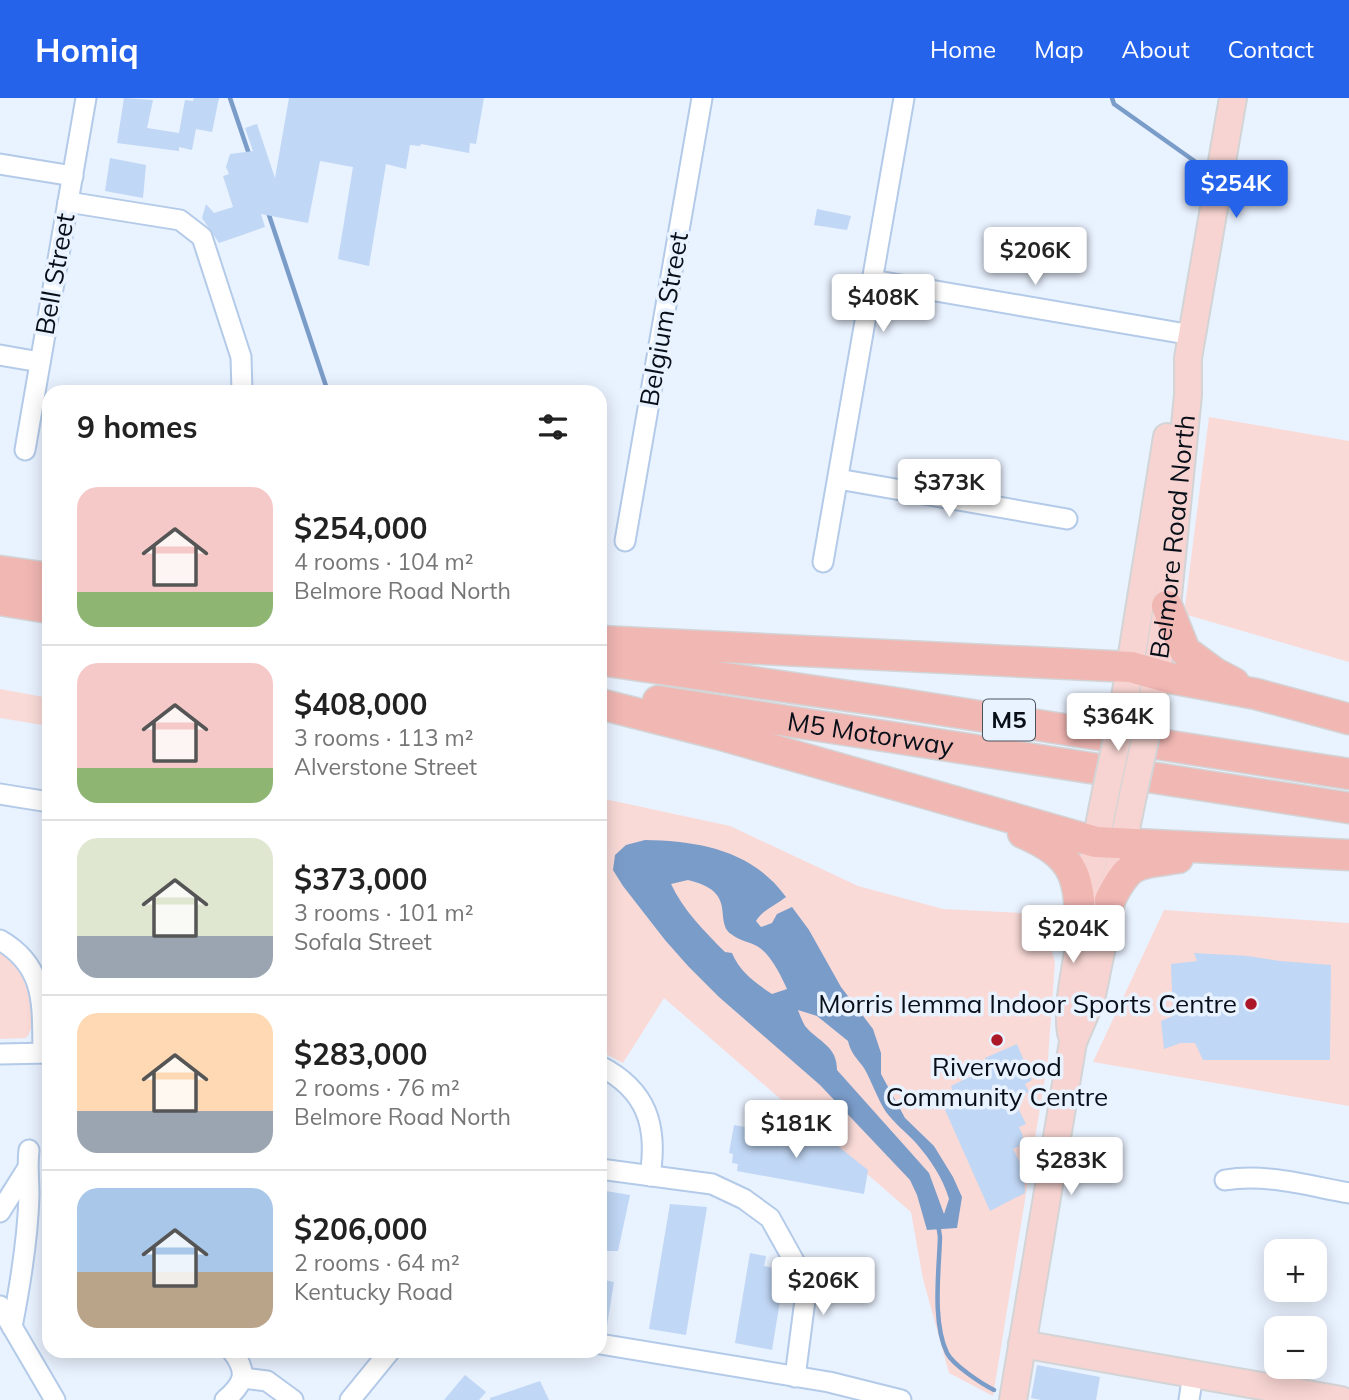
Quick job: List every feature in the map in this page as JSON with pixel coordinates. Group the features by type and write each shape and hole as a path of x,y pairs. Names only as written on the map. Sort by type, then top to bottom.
{"highway":[{"path":"0,570 42,577"},
{"path":"0,600 42,607"},
{"path":"1167,606 1185,651 1215,673 1256,694"},
{"path":"607,641 1144,671 1256,694 1349,719"},
{"name":"M5 Motorway","path":"607,661 1349,774"},
{"name":"M5 Motorway","path":"607,693 1349,808"},
{"path":"607,706 718,734 929,796 1109,843 1349,855"},
{"path":"929,796 1035,838 1067,862 1078,883 1081,934"},
{"path":"1110,900 1122,876 1138,864 1227,850"}],"main road":[{"name":"Belmore Road North","path":"1073,1042 1069,1020 1081,934 1109,843 1133,795 1149,721 1144,671 1172,406 1190,346 1233,98"},
{"name":"Belmore Road North","path":"1013,1400 1073,1042 1091,1000 1110,900 1106,791 1122,716 1144,671 1167,606 1188,396 1190,346"},
{"path":"1022,1344 1341,1400"}],"street":[{"name":"Bell Street","path":"25,450 86,98"},
{"name":"Belgium Street","path":"625,541 702,98"},
{"path":"823,562 904,98"},
{"path":"0,164 73,176"},
{"path":"68,202 180,220 202,237 241,357 242,385"},
{"path":"872,280 1190,346"},
{"path":"0,355 40,362"},
{"path":"838,479 1067,519"},
{"path":"0,794 42,801"},
{"path":"0,940 34,972 39,984 42,1014"},
{"path":"0,1054 42,1053"},
{"path":"607,1070 634,1091 646,1112 654,1146 650,1176"},
{"path":"0,1212 28,1160 29,1194 19,1294 12,1327"},
{"path":"607,1170 712,1184 744,1199 769,1218 799,1270 805,1300 795,1377"},
{"path":"1225,1181 1243,1177 1259,1178 1349,1193"},
{"path":"0,1306 55,1400"},
{"path":"607,1345 795,1377 846,1393 901,1400"},
{"path":"225,1400 243,1378 242,1367 236,1358"},
{"path":"350,1400 384,1358"},
{"path":"1189,1400 1193,1374"},
{"path":"243,1378 267,1381 293,1400"}],"shaded area":[{"path":"1209,417 1349,441 1349,662 1184,614"},
{"path":"0,689 42,697 42,725 0,718"},
{"path":"607,800 730,826 858,886 943,909 1041,914 1055,962 1048,1059 993,1396 949,1373 923,1279 911,1212 664,998 623,1063 607,1055"},
{"path":"1164,910 1349,923 1349,1106 1093,1062"},
{"path":"0,945 17,963 29,988 33,1015 26,1038 0,1039"}],"water":[{"path":"645,840 665,841 723,851 757,868 786,897 765,911 756,921 761,927 772,923 777,914 792,907 809,930 841,987 873,1029 881,1053 881,1074 905,1118 934,1146 953,1177 962,1197 957,1228 927,1230 910,1180 820,1085 719,997 665,940 613,870 615,855 626,845","holes":["688,880 704,885 714,892 722,906 726,928 734,936 764,952 776,967 787,989 772,994 759,985 743,971 732,953 725,952 702,929 671,884","798,1010 817,1016 848,1041 886,1112 921,1149 940,1176 949,1199 944,1214 929,1173 837,1070 834,1055 805,1026"]}],"building":[{"path":"124,98 153,100 147,128 179,133 185,100 219,98 212,132 196,129 192,150 179,147 179,151 117,143"},
{"path":"289,98 484,98 476,144 470,143 469,153 421,144 410,145 406,169 386,164 369,266 338,259 353,167 320,161 308,223 261,214 265,227 219,243 202,218 206,204 214,213 233,207 223,176 229,174 226,167 230,154 253,151 245,128 257,124 275,178"},
{"path":"110,158 146,165 143,198 105,191"},
{"path":"817,209 851,216 847,230 814,225"},
{"name":"Morris Iemma Indoor Sports Centre","path":"1194,953 1331,965 1330,1060 1203,1060 1195,1043 1181,1043 1164,1049 1161,1021 1173,1016 1171,964 1197,961"},
{"name":"Riverwood Community Centre","path":"1017,1044 1032,1080 1025,1084 1029,1092 1013,1098 1026,1124 1019,1127 1023,1136 1022,1145 1013,1149 1024,1170 1025,1193 990,1211 941,1101 954,1096 951,1086 987,1068 985,1058"},
{"path":"734,1125 834,1143 868,1170 864,1194 737,1171 738,1164 732,1163 733,1154 729,1153"},
{"path":"607,1191 630,1195 618,1251 607,1251"},
{"path":"670,1204 707,1207 686,1335 649,1329"},
{"path":"750,1253 766,1256 764,1266 785,1270 772,1350 735,1343"},
{"path":"607,1280 614,1282 607,1326"},
{"path":"1037,1365 1100,1377 1096,1400 1031,1398"},
{"path":"465,1375 486,1392 479,1400 444,1400"},
{"path":"540,1381 549,1400 490,1400 490,1398"}],"waterway":[{"path":"230,98 250,157"},
{"path":"1112,98 1114,104 1200,165"},
{"path":"268,212 326,385"},
{"path":"938,1224 938,1312 942,1341 955,1363 994,1390"}],"place":[{"name":"Morris Iemma Indoor Sports Centre","path":"1251,1004"},
{"name":"Riverwood Community Centre","path":"997,1040"}]}
